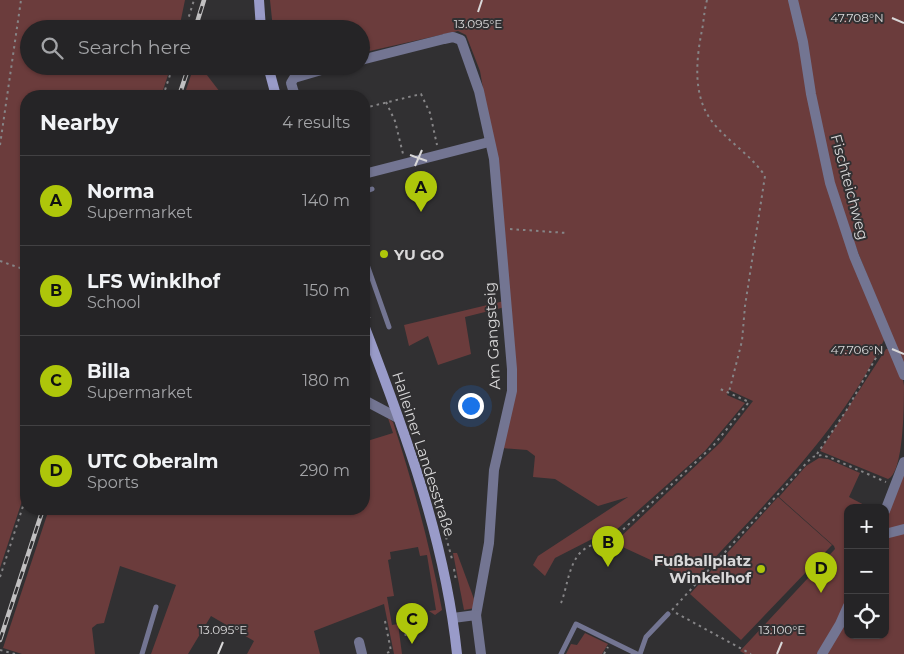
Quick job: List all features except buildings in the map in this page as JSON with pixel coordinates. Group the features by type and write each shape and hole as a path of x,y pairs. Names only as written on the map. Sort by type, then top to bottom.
{"main road":[{"path":"259,0 260,20"},
{"path":"270,75 274,90"},
{"name":"Halleiner Landesstraße","path":"370,341 425,497 453,618 457,654"}],"street":[{"name":"Fischteichweg","path":"793,0 830,183 854,256 904,375"},
{"name":"Am Gangsteig","path":"370,58 444,39 453,38 461,40 479,91 497,182 512,369 512,391 494,470 489,543 476,615 480,654"},
{"path":"293,90 291,83 294,78 304,75"},
{"path":"370,172 489,142"},
{"path":"370,403 398,418"},
{"path":"888,504 904,462"},
{"path":"889,533 904,529"},
{"path":"453,618 476,615"},
{"path":"822,654 844,615"},
{"path":"359,642 362,654"}],"lane":[{"path":"370,276 389,327"},
{"path":"142,654 156,607"},
{"path":"561,654 576,624 638,654 646,637 668,614"}],"path":[{"path":"0,145 21,0"},
{"path":"188,20 194,0"},
{"path":"707,0 696,56 696,72 702,100 712,122 743,150 765,176 745,306 742,341 729,392"},
{"path":"165,90 170,75"},
{"path":"370,106 421,94 430,113 439,154"},
{"path":"386,102 395,121 405,163"},
{"path":"500,228 567,233"},
{"path":"0,261 20,268"},
{"path":"668,614 808,461 816,455 846,411 882,347 889,340"},
{"path":"561,603 572,566 585,548 605,543 614,538 713,446 749,402 718,388"},
{"path":"816,455 831,458 895,486"},
{"path":"0,577 20,515"},
{"path":"668,614 676,613 751,654"},
{"path":"384,622 391,651 384,654"},
{"path":"404,627 406,637"},
{"path":"0,650 15,654"}],"shaded area":[{"path":"0,0 185,0 181,20 20,20 20,75 168,75 163,90 20,90 20,507 0,568"},
{"path":"270,0 790,0 821,156 884,335 884,340 866,374 845,407 822,437 773,496 694,580 614,543 721,442 753,401 729,390 727,395 745,403 705,451 606,539 598,536 555,558 545,576 533,565 538,556 628,497 598,506 555,479 533,477 535,456 527,450 502,448 515,392 487,111 480,71 466,35 458,31 370,51 370,20 272,20"},
{"path":"795,0 904,0 904,369 837,199"},
{"path":"191,75 207,75 218,90 186,90"},
{"path":"504,301 505,307 465,317 471,354 438,365 428,336 409,346 404,325"},
{"path":"886,349 889,349 898,367 904,386 900,452 893,474 888,479 820,451"},
{"path":"388,418 393,422 414,492 442,610 435,615 429,611 436,610 427,555 420,556 418,547 390,552 391,559 388,560 394,596 387,597 392,625 398,624 402,654 394,654 384,604 314,631 320,654 247,654 254,641 211,616 188,654 151,654 176,585 120,566 104,623 97,624 92,628 95,654 22,654 3,648 47,515 370,515 370,440 393,433"},
{"path":"819,458 828,459 860,473 849,497 862,504 844,504 844,608 817,654 745,654 740,651 835,549 834,546 779,497 806,466"},
{"path":"904,471 904,527 889,529 889,509"},
{"name":"Fußballplatz Winkelhof","path":"778,497 832,545 741,640 690,594"},
{"path":"904,532 904,654 826,654 844,620 844,639 889,639 889,537"},
{"path":"453,553 457,553 474,599 475,608 464,610"},
{"path":"585,633 608,644 602,654 566,654 571,644 577,645"}],"railway":[{"path":"198,20 204,0"},
{"path":"181,90 186,75"},
{"path":"0,640 41,515"}],"place":[{"name":"Norma","path":"421,212"},
{"name":"YU GO","path":"384,254"},
{"name":"LFS Winklhof","path":"608,567"},
{"name":"Fußballplatz Winkelhof","path":"761,569"},
{"name":"UTC Oberalm","path":"821,593"},
{"name":"Billa","path":"412,644"}]}
